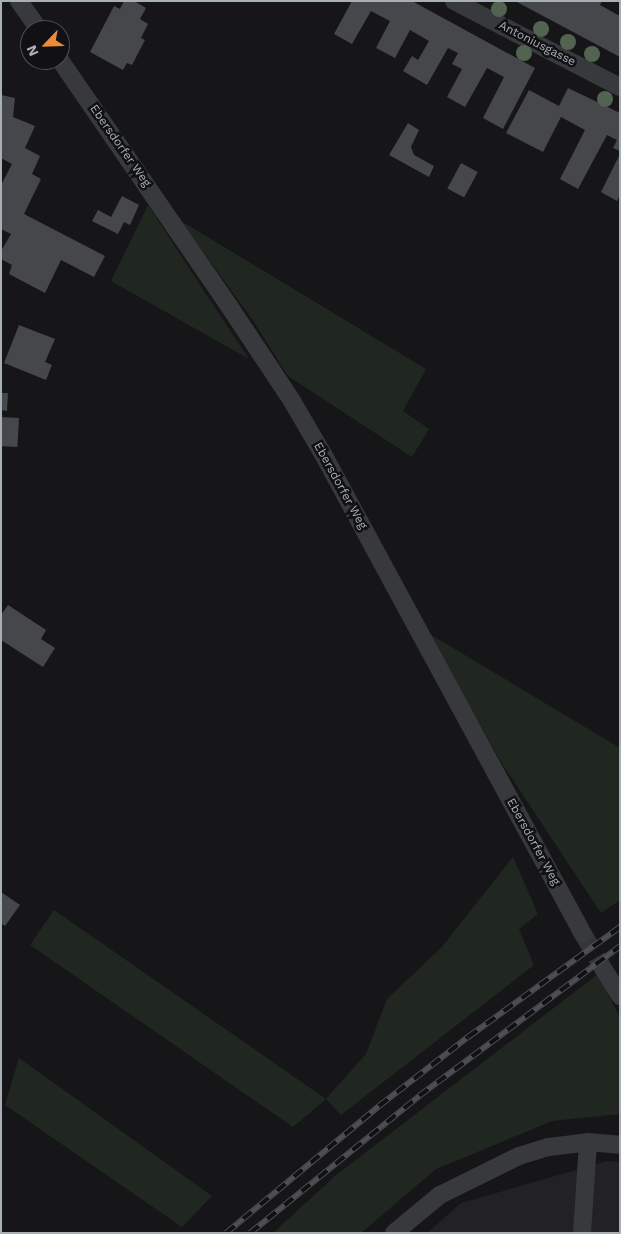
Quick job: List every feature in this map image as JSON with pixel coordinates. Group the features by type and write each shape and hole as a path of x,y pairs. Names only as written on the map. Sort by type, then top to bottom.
{"street":[{"path":"19,1 32,20"},
{"name":"Antoniusgasse","path":"454,1 620,87"},
{"name":"Ebersdorfer Weg","path":"67,70 292,401 323,454 583,934"},
{"path":"604,970 620,996"},
{"path":"582,1233 588,1142"},
{"path":"394,1233 440,1195 487,1170 519,1156 549,1146 588,1142 620,1145"}],"shaded area":[{"path":"148,205 202,288 249,359 111,281"},
{"path":"181,221 426,369 403,411 429,429 412,457 288,376 254,322"},
{"path":"428,633 620,748 620,900 601,913 503,765"},
{"path":"513,857 538,914 519,929 534,965 341,1115 326,1099 366,1054 387,999 441,948"},
{"path":"54,910 326,1099 293,1127 30,945"},
{"path":"598,974 620,1018 620,1114 552,1121 436,1169 361,1233 273,1233 335,1176"},
{"path":"19,1058 212,1196 182,1227 5,1105"},
{"path":"607,1161 620,1162 620,1233 427,1233 461,1203"}],"building":[{"path":"124,1 134,1 146,8 140,19 148,24 141,38 145,40 132,65 127,63 123,70 90,52 114,6 120,9"},
{"path":"352,1 412,1 535,68 503,129 483,118 504,77 487,68 465,107 447,97 462,69 452,64 458,53 448,48 427,85 403,71 412,56 418,60 429,41 410,30 395,58 376,48 390,21 371,11 352,44 334,34"},
{"path":"515,1 602,1 600,5 620,16 620,57"},
{"path":"568,88 620,113 620,151 613,148 617,140 607,135 578,189 560,179 585,130 561,117 543,152 506,133 529,90 559,106"},
{"path":"1,95 15,98 13,117 35,126 25,148 40,156 32,174 41,179 24,214 105,256 94,277 61,260 45,293 9,274 12,265 1,259 1,251 11,234 1,229 1,185 12,164 1,158"},
{"path":"408,123 419,130 411,147 414,155 434,166 429,177 389,155"},
{"path":"620,154 620,195 617,201 601,192"},
{"path":"461,163 478,172 464,198 447,189"},
{"path":"122,196 139,205 130,225 124,222 118,234 92,221 98,210 111,217"},
{"path":"19,325 55,339 45,362 52,365 46,380 4,363"},
{"path":"1,393 8,393 7,411 1,410"},
{"path":"1,417 19,418 17,447 1,446"},
{"path":"8,605 46,630 41,639 55,648 43,667 1,640 1,615"},
{"path":"1,892 20,905 5,926 1,923"}],"tunnel":[{"path":"583,934 604,970"}],"railway":[{"path":"226,1233 379,1106 468,1037 620,927"},
{"path":"250,1233 419,1096 620,946"}]}
